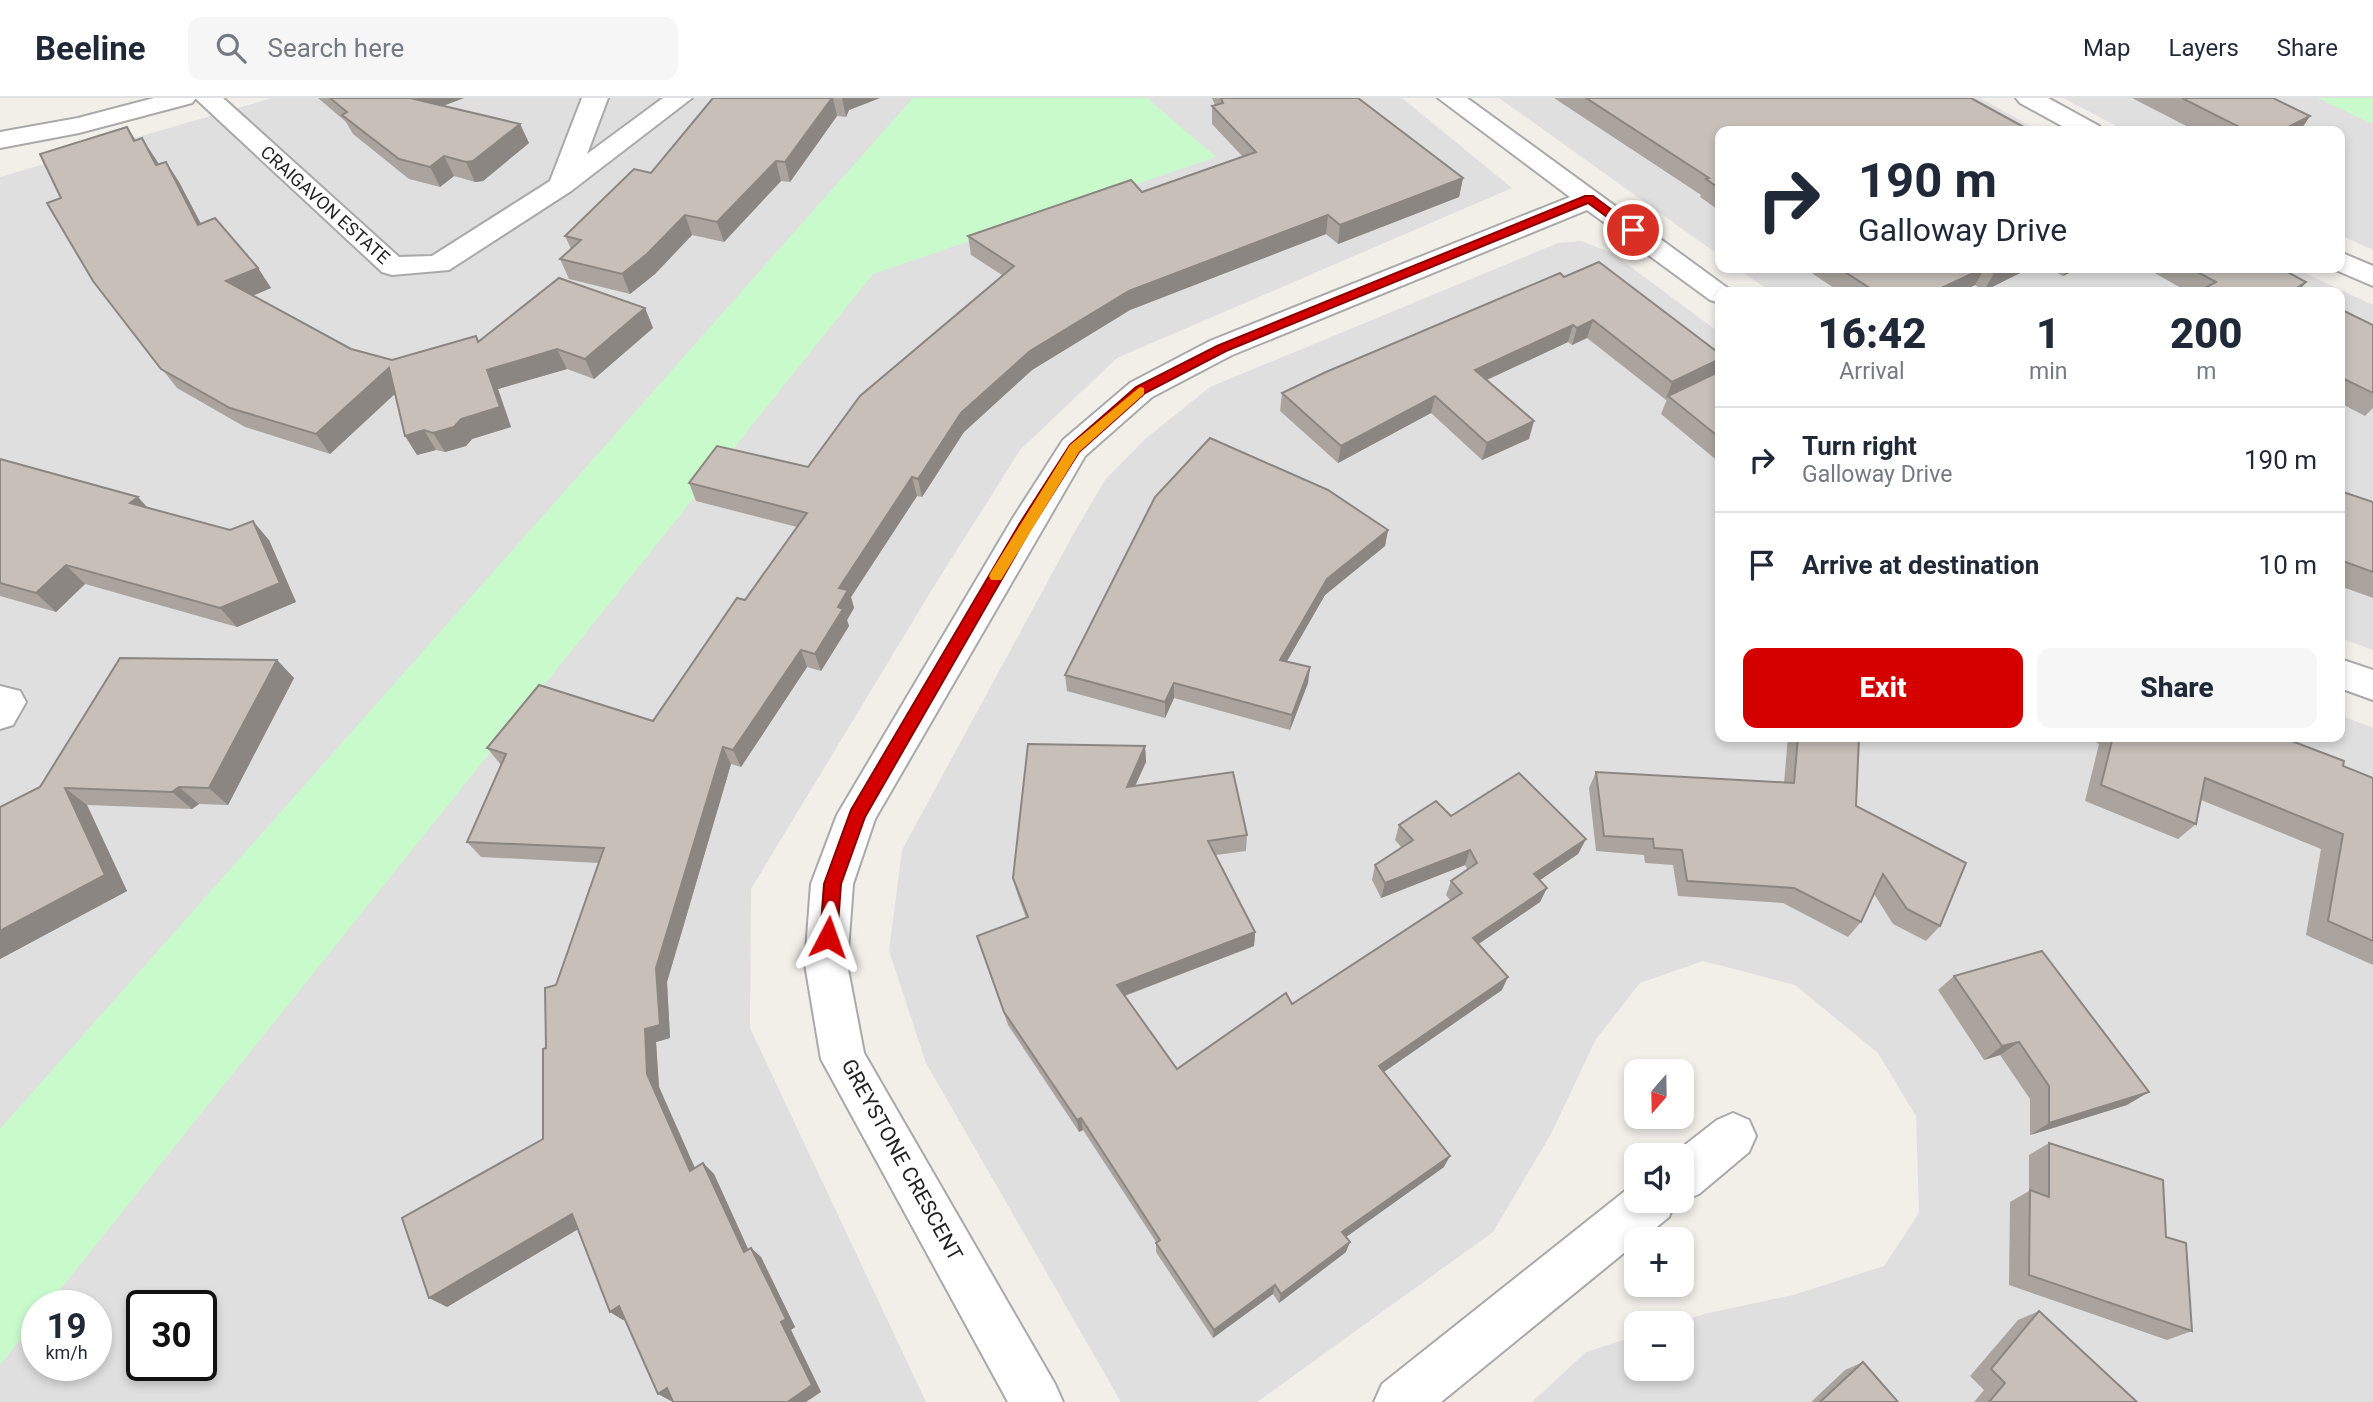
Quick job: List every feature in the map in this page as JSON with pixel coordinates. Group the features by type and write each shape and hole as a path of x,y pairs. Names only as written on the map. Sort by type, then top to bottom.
{"street":[{"path":"0,140 79,125 183,98"},
{"name":"CRAIGAVON ESTATE","path":"208,98 392,267 439,264 562,185 679,98"},
{"path":"562,185 594,98"},
{"path":"1451,98 1715,290"},
{"path":"2029,98 2081,126"},
{"name":"GREYSTONE CRESCENT","path":"1037,1402 843,1059 826,964 832,884 857,815 1074,448 1141,390 1221,348 1589,199"},
{"path":"2345,263 2373,277"},
{"path":"2345,675 2373,685"},
{"path":"0,701 7,702 0,714"},
{"path":"1694,1167 1733,1136"},
{"path":"1400,1402 1637,1213"}],"shaded area":[{"path":"272,98 1402,98 1512,188 1117,358 1020,450 751,889 750,1028 926,1402 0,1402 0,177"},
{"path":"1499,98 1980,98 2031,126 1715,126 1715,252"},
{"path":"2063,98 2318,98 2373,124 2373,250 2345,237 2345,126 2116,126"},
{"path":"1581,241 1612,253 1715,329 1715,742 2345,742 2345,717 2373,728 2373,1402 1532,1402 1586,1352 1624,1340 1624,1381 1694,1381 1694,1317 1793,1295 1884,1266 1919,1213 1916,1116 1878,1053 1795,985 1703,961 1640,983 1596,1039 1551,1134 1493,1232 1257,1402 1121,1402 926,1063 889,951 902,850 1074,533 1105,480 1145,439 1210,387 1558,243"},
{"path":"1744,273 2305,273 2335,287 1764,287"},
{"path":"2345,292 2373,305 2373,650 2345,640"}],"green space":[{"path":"913,98 1147,98 1216,157 873,274 60,1290 21,1290 21,1339 0,1365 0,1129"},
{"path":"2318,98 2373,98 2373,124"}],"building":[{"path":"330,98 410,98 520,124 473,161 466,162 444,156 430,167 399,159 342,115 347,112"},
{"path":"713,98 832,98 785,162 776,161 717,222 685,215 647,254 622,274 560,259 581,240 565,236 634,169 651,173"},
{"path":"1221,98 1358,98 1463,178 1340,225 1328,215 1129,291 1030,351 961,413 918,479 912,477 839,588 848,590 838,607 843,609 815,654 801,650 733,750 723,747 656,968 660,1025 645,1029 647,1074 690,1171 703,1163 744,1252 751,1248 786,1319 781,1322 812,1385 789,1402 673,1402 667,1388 658,1394 619,1306 610,1312 572,1214 429,1298 402,1218 543,1139 545,988 556,985 604,848 467,842 506,754 487,748 539,685 653,721 737,598 745,600 807,513 689,483 717,446 808,467 860,396 1014,266 968,236 1131,180 1142,192 1256,152 1212,106 1223,103"},
{"path":"1586,98 1971,98 2022,126 1715,126 1715,185 1706,179 1709,178"},
{"path":"2182,98 2273,98 2310,116 2290,126 2237,126"},
{"path":"127,127 134,141 142,138 156,165 166,162 198,225 215,218 258,268 226,281 351,349 392,360 476,336 478,342 559,278 645,308 585,359 557,349 487,370 500,407 461,419 454,427 433,433 424,430 405,436 389,368 316,434 230,408 161,369 93,281 47,203 61,198 40,154"},
{"path":"1599,262 1715,350 1715,361 1672,382 1593,320 1577,328 1573,325 1475,370 1534,421 1487,443 1435,396 1341,446 1282,393 1560,273 1564,277"},
{"path":"1847,273 1973,273 1944,287 1868,287"},
{"path":"2199,273 2289,273 2306,282 2298,287 2207,287 2216,282"},
{"path":"2345,311 2373,325 2373,393 2345,379"},
{"path":"1715,373 1715,434 1668,396"},
{"path":"1210,438 1328,490 1388,530 1327,579 1280,660 1310,667 1292,715 1174,683 1165,702 1065,675 1155,497"},
{"path":"0,459 138,497 130,503 230,530 253,521 280,583 220,608 66,565 36,593 0,583"},
{"path":"2345,493 2373,502 2373,572 2345,562"},
{"path":"120,658 277,660 209,788 179,787 172,792 65,788 105,875 0,931 0,807 40,787"},
{"path":"1798,742 1859,742 1856,806 1966,863 1940,926 1907,909 1883,874 1861,922 1794,888 1687,881 1682,850 1654,848 1653,839 1604,836 1596,772 1794,783"},
{"path":"2112,742 2294,742 2344,761 2343,766 2373,778 2373,941 2328,921 2343,834 2205,778 2196,824 2101,785"},
{"path":"1028,744 1145,746 1127,787 1233,772 1247,835 1208,841 1255,932 1117,985 1177,1069 1286,993 1292,1004 1462,893 1451,881 1477,863 1470,850 1385,883 1375,865 1413,840 1399,825 1436,801 1451,816 1519,773 1586,839 1534,874 1547,888 1473,938 1508,977 1379,1066 1450,1156 1342,1232 1350,1242 1281,1294 1275,1285 1214,1330 1156,1243 1160,1240 1081,1118 1077,1120 1004,1012 977,936 1028,917 1013,878"},
{"path":"2042,951 2149,1092 2049,1123 2049,1086 2019,1042 2002,1046 1954,976"},
{"path":"2049,1143 2163,1180 2166,1237 2186,1243 2192,1331 2029,1275 2030,1190 2049,1197"},
{"path":"2039,1311 2137,1402 1989,1402 2005,1383 1991,1369"},
{"path":"1863,1362 1898,1402 1820,1402"}],"slow traffic":[{"path":"996,576 1074,448 1140,391"}],"route":[{"path":"828,937 832,884 857,815 1074,448 1141,390 1221,348 1589,199 1633,230"}]}
